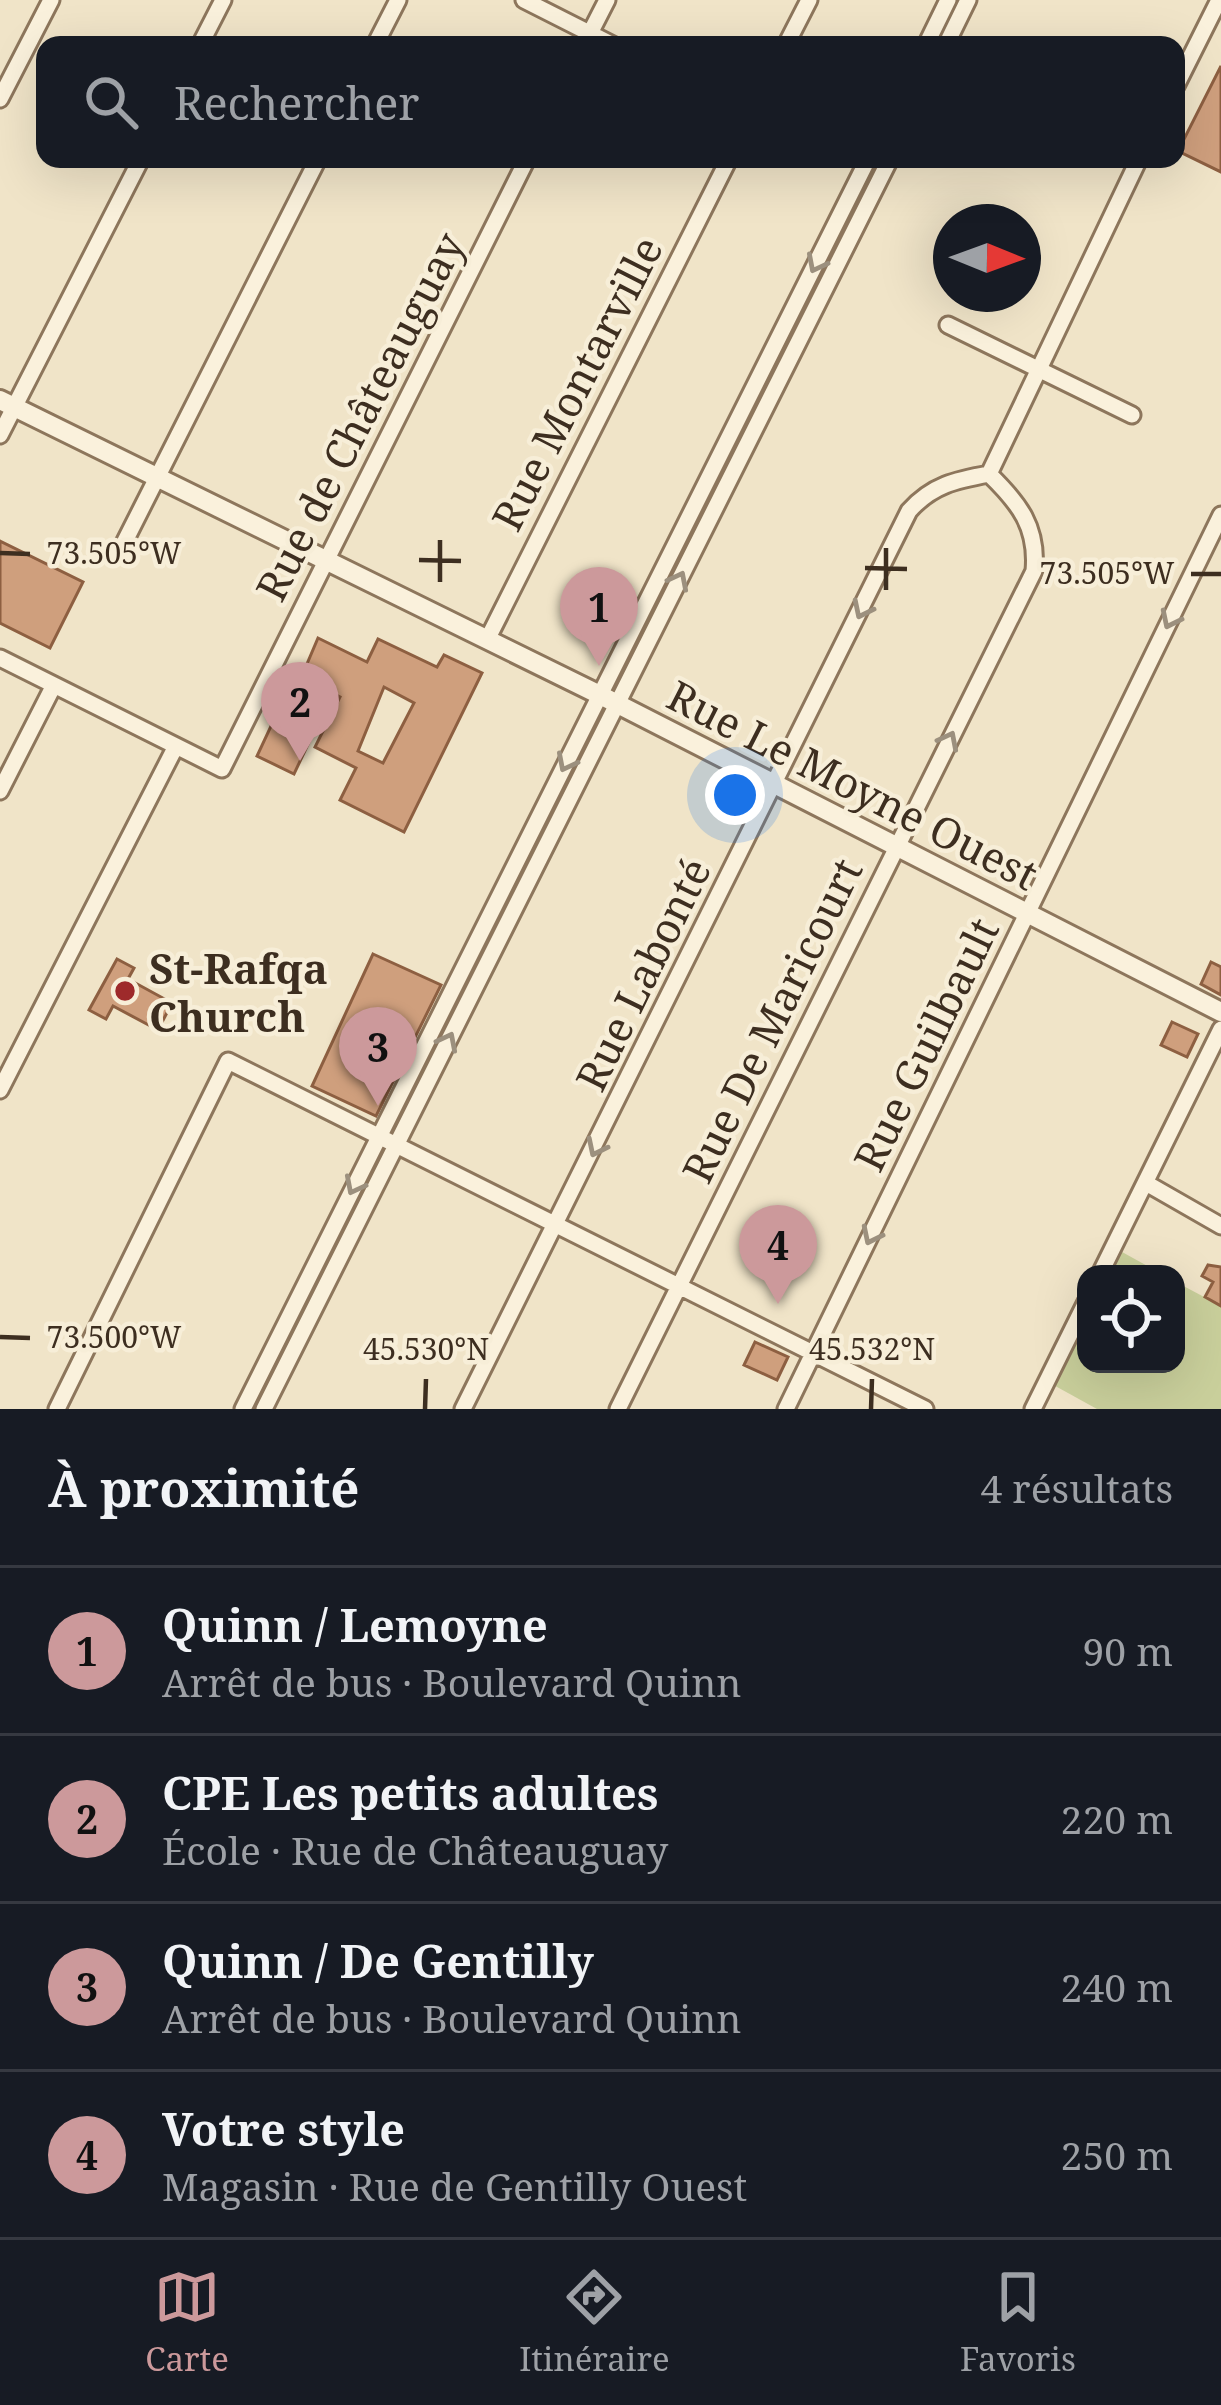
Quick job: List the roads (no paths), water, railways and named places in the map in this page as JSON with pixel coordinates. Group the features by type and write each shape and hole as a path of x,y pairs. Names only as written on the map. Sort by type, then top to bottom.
{"street":[{"path":"0,99 51,0"},
{"path":"205,36 223,0"},
{"path":"380,36 398,0"},
{"path":"524,0 582,36"},
{"path":"589,36 607,0"},
{"path":"790,36 808,0"},
{"path":"930,36 948,0"},
{"path":"950,36 968,0"},
{"path":"1185,68 1219,0"},
{"path":"0,435 7,404 136,168"},
{"path":"121,549 313,168"},
{"name":"Rue de Châteauguay","path":"176,746 222,770 522,168"},
{"name":"Rue Montarville","path":"487,640 724,168"},
{"path":"265,1409 864,168"},
{"path":"243,1409 379,1137 756,426 885,168"},
{"path":"989,473 1135,168"},
{"path":"947,325 1132,416"},
{"name":"Rue Le Moyne Ouest","path":"7,404 609,700 1221,1012"},
{"path":"739,418 756,426"},
{"name":"Rue Labonté","path":"463,1409 910,512 925,494 950,481 989,473"},
{"name":"Rue De Maricourt","path":"617,1409 1034,571 1036,548 1028,520 989,473"},
{"name":"Rue Guilbault","path":"787,1409 1221,515"},
{"path":"0,658 176,746 0,1090"},
{"path":"0,791 54,685"},
{"path":"1105,1265 1221,1029"},
{"path":"57,1409 228,1061 925,1409"},
{"path":"1146,1184 1221,1226"},
{"path":"1033,1409 1077,1320"}],"place":[{"name":"Quinn / Lemoyne","path":"599,666"},
{"name":"CPE Les petits adultes","path":"300,761"},
{"name":"St-Rafqa Church","path":"125,991"},
{"name":"Quinn / De Gentilly","path":"378,1106"},
{"name":"Votre style","path":"778,1304"}]}
